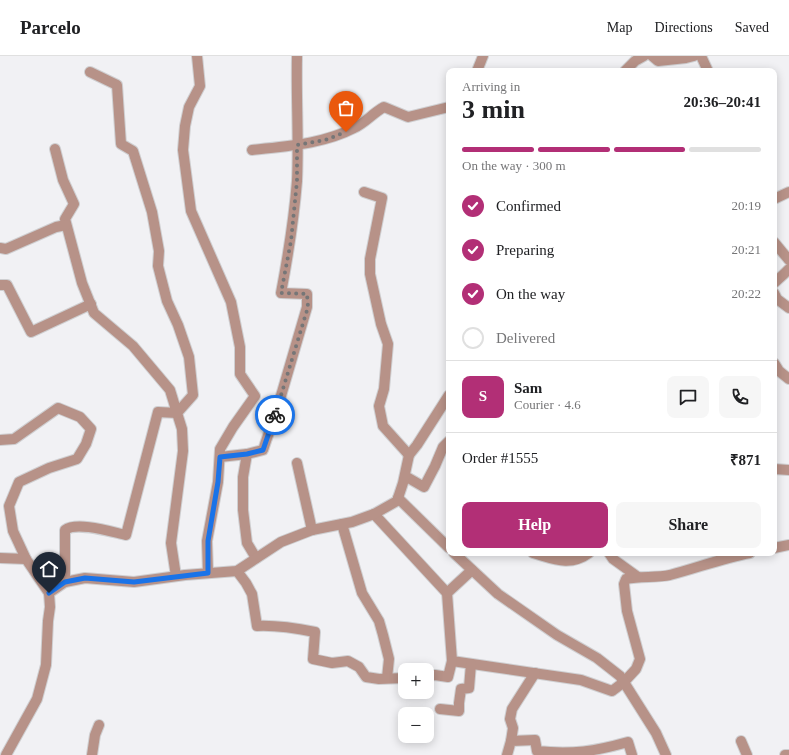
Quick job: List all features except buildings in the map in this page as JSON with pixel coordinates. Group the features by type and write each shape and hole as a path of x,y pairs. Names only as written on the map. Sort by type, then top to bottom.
{"street":[{"path":"197,56 200,86 189,107 185,126 183,150 192,211 230,302 240,347 240,374 255,396 233,427 220,449 218,482 208,541 208,573"},
{"path":"220,457 247,454 263,450 308,307 307,294 281,293 291,241 297,181 297,56"},
{"path":"478,68 483,56"},
{"path":"628,68 635,61 644,56"},
{"path":"652,56 658,61 694,56"},
{"path":"701,56 707,68"},
{"path":"90,72 117,85 121,144 133,151 152,212 159,252 158,266 167,301 178,325 189,357 193,395 177,413"},
{"path":"252,150 325,140 356,128 375,112 384,107 408,117 446,108"},
{"path":"55,149 63,180 74,204 65,219 66,225 82,283 94,313 133,346 170,390 182,429 182,451 171,543 176,576"},
{"path":"364,192 382,198 370,259 370,274 381,324 388,344 384,389 379,406 383,426 409,455"},
{"path":"777,198 789,192"},
{"path":"0,248 6,250 56,227 66,225"},
{"path":"777,246 789,260"},
{"path":"777,280 789,269"},
{"path":"0,285 7,285 31,332 91,304"},
{"path":"777,299 789,308"},
{"path":"777,368 789,379"},
{"path":"49,593 65,582 85,578 134,582 176,576 237,571 281,542 312,530 342,524 374,514 397,501 405,476 409,455 446,400"},
{"path":"0,440 14,439 58,408 80,417 91,429 86,444 77,459 49,468 19,482 9,506 13,531 26,559 49,593 50,607 46,665 37,699 6,755"},
{"path":"65,582 65,530 69,527 75,526 95,528 126,535 158,412 177,413"},
{"path":"405,476 424,487 446,448"},
{"path":"247,454 243,477 243,510 247,543 256,558"},
{"path":"297,463 312,530"},
{"path":"777,469 789,470"},
{"path":"398,498 446,545"},
{"path":"374,514 447,593 452,661 448,677 434,676"},
{"path":"342,524 362,593 379,621 384,635 389,659 387,678"},
{"path":"777,547 789,545"},
{"path":"457,556 498,594 558,635 597,658 620,676 656,734 666,755"},
{"path":"545,556 569,562 585,556"},
{"path":"611,556 638,577"},
{"path":"452,661 580,680 612,691 624,682 636,669 640,658 627,611 624,584 626,580 638,577 668,575 734,556"},
{"path":"0,558 26,559"},
{"path":"447,593 472,570"},
{"path":"237,571 252,594 257,626 288,626 315,632 313,659 332,663 348,661 360,667 366,677 379,679 398,678"},
{"path":"440,709 459,711 461,689 469,688 471,664"},
{"path":"507,755 513,728 510,719 512,709 535,674"},
{"path":"92,755 95,735 99,725"},
{"path":"511,741 535,740 537,751 575,754 599,750 628,742 632,755"},
{"path":"741,741 747,755"},
{"path":"784,755 789,755"}],"way so far":[{"path":"275,415 308,307 307,294 281,293 291,241 297,181 297,145 325,140 346,132"}],"route":[{"path":"49,593 65,582 85,578 134,582 208,573 208,541 218,482 220,457 247,454 263,450 275,415"}]}
